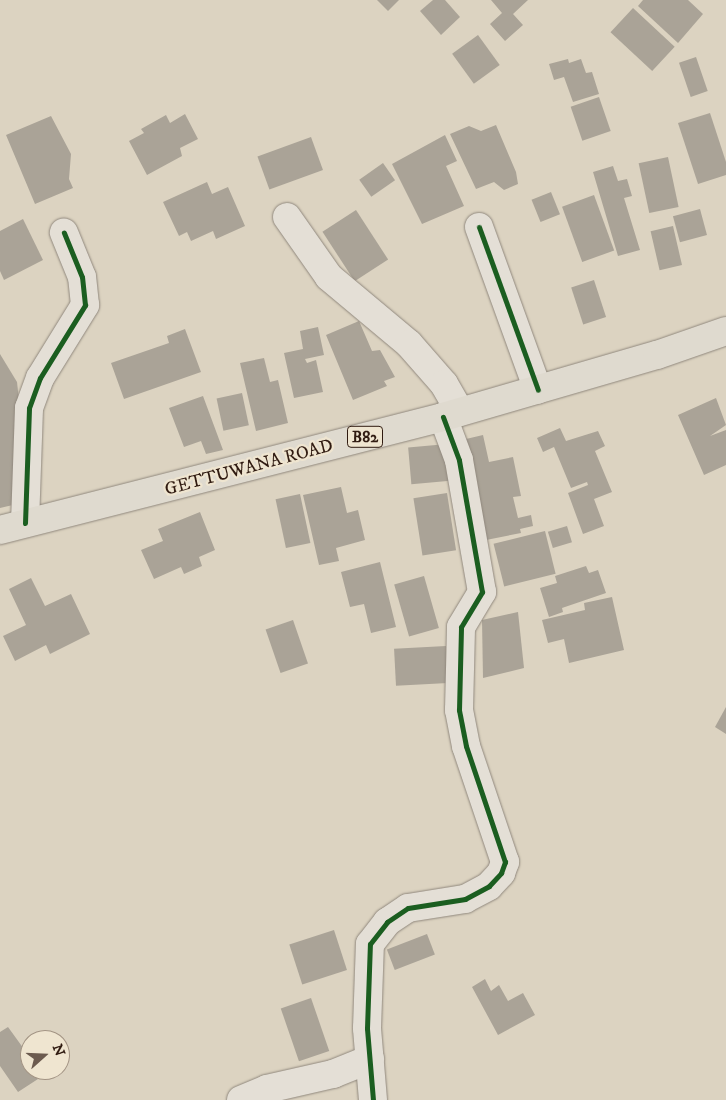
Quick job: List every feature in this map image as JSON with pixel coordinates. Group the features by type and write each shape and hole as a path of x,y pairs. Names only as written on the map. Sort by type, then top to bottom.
{"main road":[{"name":"GETTUWANA ROAD","path":"13,527 452,414 657,355 726,331"}],"street":[{"path":"287,217 330,277 408,344 444,384 452,414 482,592 461,627 459,710 469,756 505,862 501,873 489,886 465,899 408,908 387,922 370,944 367,970 373,1100"},
{"path":"479,227 538,390"},
{"path":"13,527 29,408 40,378 85,304 82,277 64,233"},
{"path":"240,1100 267,1089 332,1074 370,1059"}],"building":[{"path":"377,0 399,0 388,11"},
{"path":"433,0 445,0 460,17 441,35 420,11"},
{"path":"491,0 528,0 513,14 523,25 505,41 490,24 502,13"},
{"path":"643,0 688,0 703,14 678,43 638,6"},
{"path":"633,8 675,47 652,71 610,32"},
{"path":"478,35 500,65 474,84 452,54"},
{"path":"696,57 708,91 691,97 679,63"},
{"path":"568,59 569,63 581,59 586,73 592,72 599,94 573,102 564,77 554,80 549,64"},
{"path":"599,97 611,131 582,141 571,107"},
{"path":"710,113 726,162 726,175 698,184 678,123"},
{"path":"185,114 198,139 180,148 182,156 147,175 129,141 144,133 141,129 166,115 170,123"},
{"path":"51,116 71,154 69,179 73,188 35,204 6,135"},
{"path":"496,125 516,172 518,184 504,190 494,182 476,189 450,134 469,126 481,131"},
{"path":"445,135 457,161 446,166 464,206 422,224 392,164"},
{"path":"311,137 323,170 269,189 257,156"},
{"path":"668,157 679,207 649,213 639,163"},
{"path":"383,163 395,180 371,197 359,180"},
{"path":"613,166 618,181 627,179 632,196 624,198 640,250 618,256 593,172"},
{"path":"207,182 212,194 228,187 245,226 216,239 213,231 191,241 187,232 179,236 163,202"},
{"path":"551,192 560,214 541,222 532,200"},
{"path":"594,195 614,250 582,262 562,207"},
{"path":"700,209 707,235 680,242 673,216"},
{"path":"356,210 388,259 355,281 322,232"},
{"path":"23,219 43,260 4,280 0,271 0,231"},
{"path":"673,226 682,265 660,270 651,231"},
{"path":"594,280 606,317 583,325 571,287"},
{"path":"359,321 372,351 380,350 395,377 384,381 387,386 353,400 326,335"},
{"path":"318,327 324,355 305,359 307,363 316,360 323,392 294,398 284,353 303,349 300,331"},
{"path":"185,329 201,372 124,399 111,363 169,343 167,336"},
{"path":"0,354 17,382 21,418 17,504 0,508"},
{"path":"264,358 270,382 278,380 288,423 256,431 240,363"},
{"path":"242,393 249,425 223,431 217,398"},
{"path":"203,396 223,450 206,454 201,441 184,447 169,408"},
{"path":"716,398 726,425 710,436 726,430 726,465 704,475 678,415"},
{"path":"560,428 566,441 598,431 605,446 595,451 612,492 594,499 604,526 583,534 568,493 588,485 587,482 571,488 554,447 543,452 537,438"},
{"path":"483,435 489,462 513,457 521,496 513,497 518,518 531,515 533,526 520,529 521,533 486,540 466,439"},
{"path":"447,444 450,481 411,484 408,447"},
{"path":"341,487 347,513 358,510 365,540 336,548 339,561 319,565 303,495"},
{"path":"447,493 456,550 422,556 413,498"},
{"path":"300,494 310,543 286,548 276,499"},
{"path":"200,512 215,550 199,557 202,566 184,574 181,567 154,579 141,550 163,541 158,529"},
{"path":"567,526 572,542 553,548 548,532"},
{"path":"545,531 556,574 504,587 494,544"},
{"path":"380,562 396,627 371,633 364,604 350,607 341,572"},
{"path":"586,566 589,573 598,570 606,593 562,608 563,612 549,617 540,588 557,583 555,576"},
{"path":"424,576 439,628 409,636 394,585"},
{"path":"31,578 45,606 71,594 90,634 50,654 46,645 15,661 3,636 26,625 9,589"},
{"path":"612,597 624,650 569,663 564,639 548,643 542,620 585,610 584,603"},
{"path":"518,612 524,668 483,678 482,620"},
{"path":"293,620 308,663 281,673 266,629"},
{"path":"446,646 448,683 396,686 394,649"},
{"path":"726,707 726,734 715,727"},
{"path":"334,930 347,970 302,984 289,945"},
{"path":"427,934 435,955 395,970 387,949"},
{"path":"485,979 491,991 499,985 508,1001 523,993 535,1015 498,1035 472,987"},
{"path":"311,998 329,1051 299,1061 281,1008"},
{"path":"8,1027 20,1044 20,1080 36,1080 18,1092 0,1066 0,1032"}],"cycle path":[{"path":"479,227 538,390"},
{"path":"25,523 29,408 40,378 85,305 82,277 64,233"},
{"path":"373,1100 367,1028 370,944 387,922 408,908 465,899 489,886 501,873 505,862 466,746 459,710 461,627 482,592 459,460 443,417"}]}
